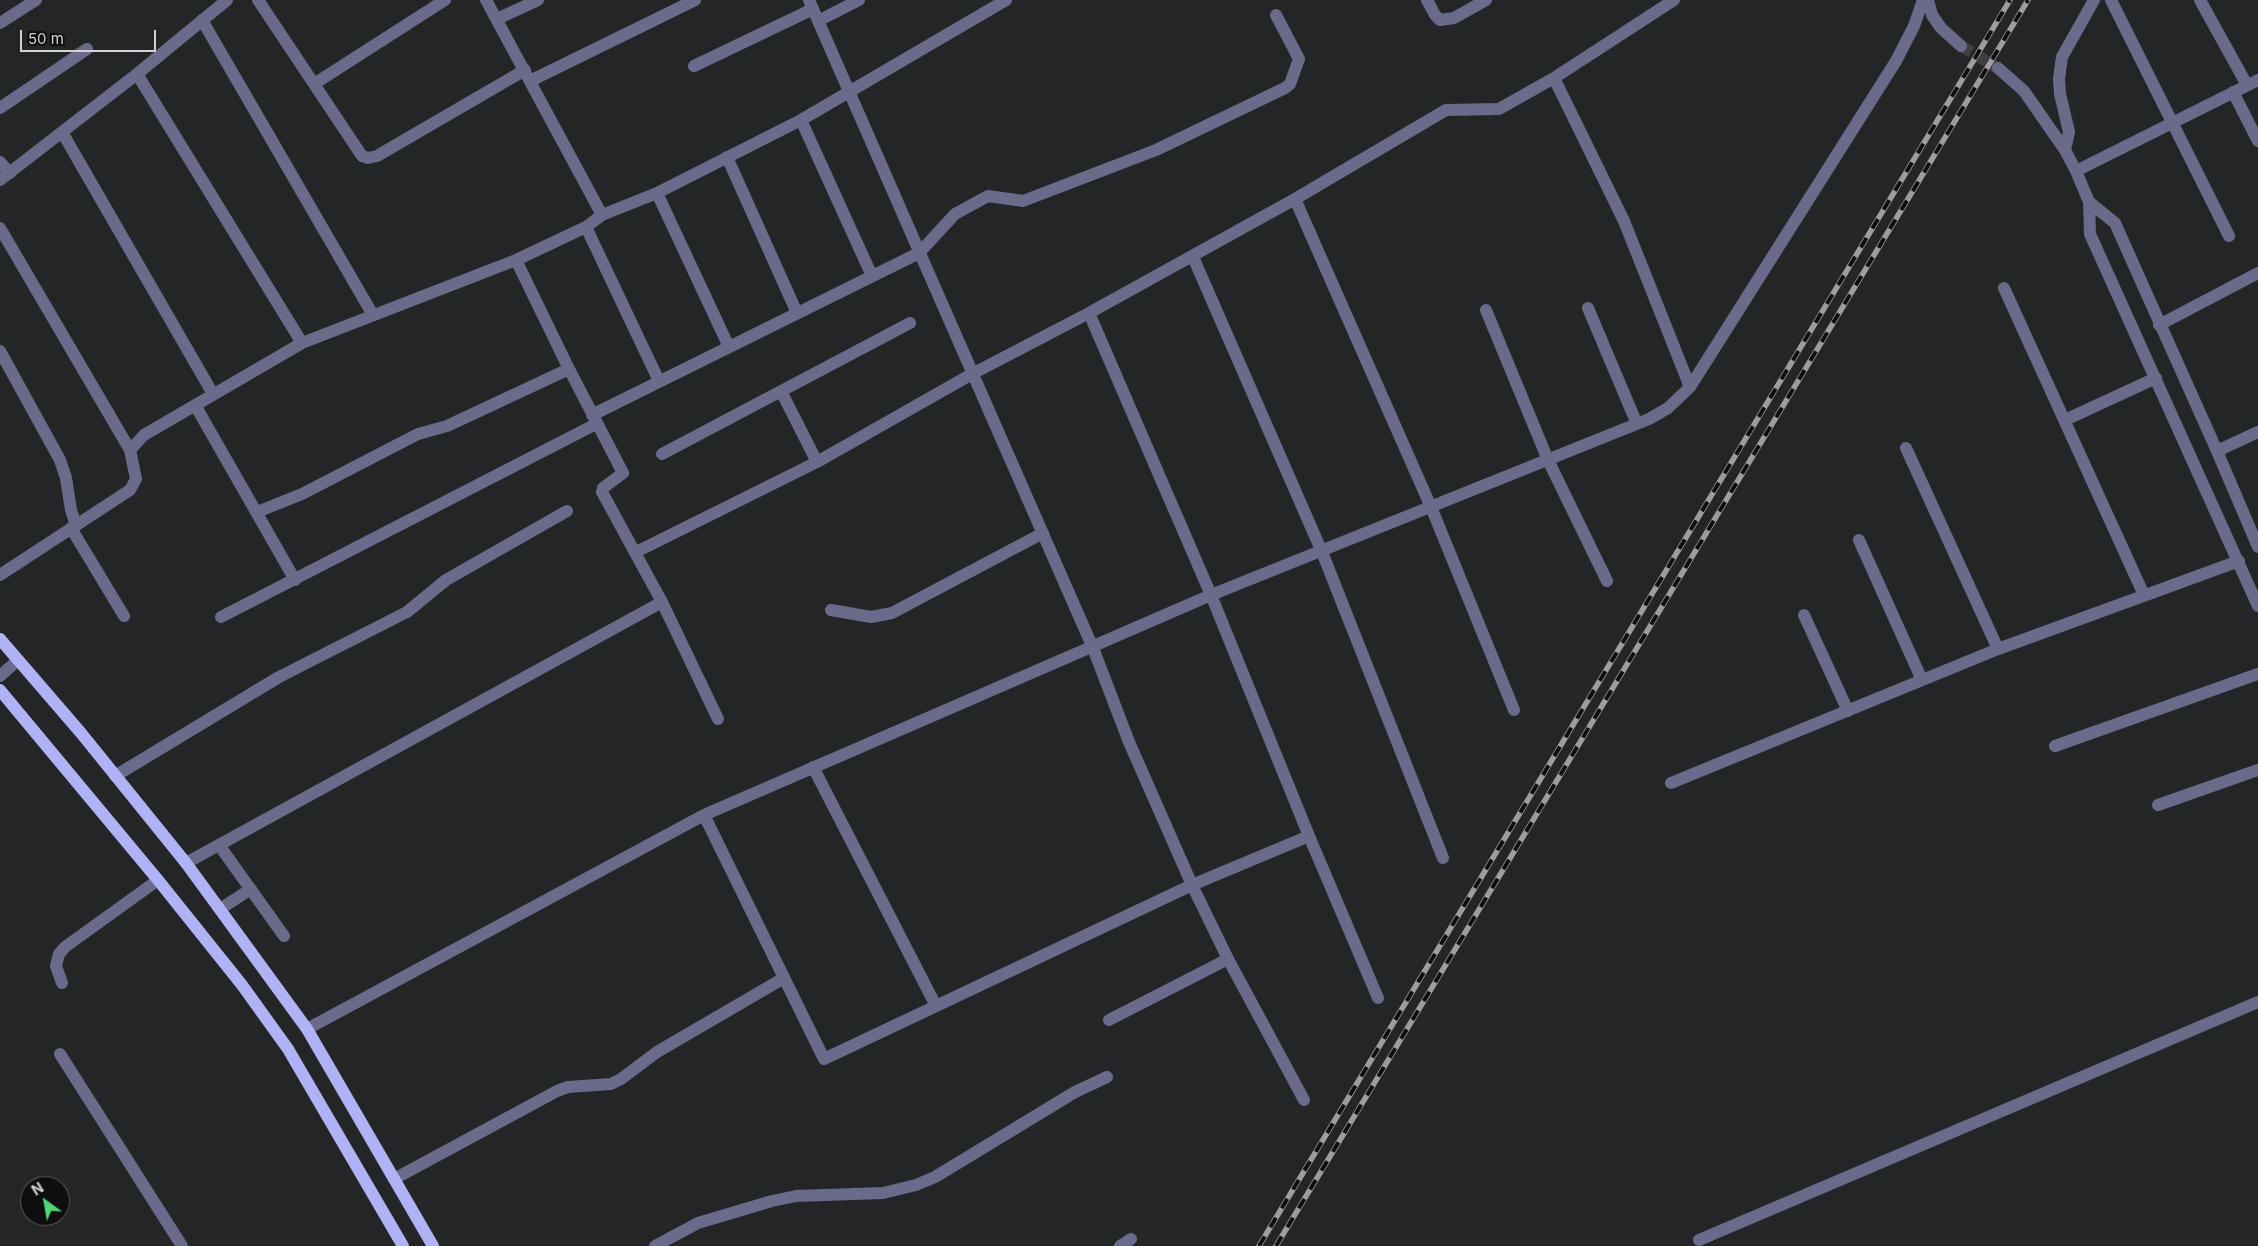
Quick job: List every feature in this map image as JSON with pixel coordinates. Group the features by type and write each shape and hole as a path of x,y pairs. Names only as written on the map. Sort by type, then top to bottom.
{"main road":[{"path":"0,639 186,863 307,1029 433,1246"},
{"path":"0,690 158,880 242,985 288,1049 403,1246"}],"street":[{"path":"0,23 36,0"},
{"path":"0,162 5,177 137,74 227,0"},
{"path":"258,0 362,156 372,159 528,76 695,0"},
{"path":"314,84 445,0"},
{"path":"486,0 602,216"},
{"path":"497,19 538,0"},
{"path":"694,66 813,10 859,0"},
{"path":"130,450 144,434 302,343 516,260 586,227 602,216 657,194 727,156 801,120 1006,0"},
{"path":"1427,0 1440,20 1454,18 1486,0"},
{"path":"636,552 817,462 972,374 1193,257 1446,110 1499,109 1554,78 1674,0"},
{"path":"307,1029 704,815 1093,648 1211,595 1432,508 1637,424 1668,408 1690,388 1896,61 1914,26 1923,0"},
{"path":"1928,0 1932,15 1940,28 1961,46"},
{"path":"2065,150 2069,132 2060,94 2059,79 2062,57 2094,0"},
{"path":"2111,0 2229,236"},
{"path":"2076,170 2252,82 2200,0"},
{"path":"813,10 1093,648 1129,742 1192,885 1228,959 1304,1100"},
{"path":"221,618 594,419 659,381 919,253 955,214 988,196 1023,201 1156,150 1288,86 1299,59 1276,15"},
{"path":"202,20 374,315"},
{"path":"0,108 88,49"},
{"path":"1998,68 2024,91 2065,150 2076,170 2089,202 2090,234 2258,606"},
{"path":"137,74 302,343"},
{"path":"1554,78 1624,221 1690,388"},
{"path":"2233,92 2258,141"},
{"path":"801,120 872,276"},
{"path":"62,132 213,394"},
{"path":"727,156 797,313"},
{"path":"657,194 729,346"},
{"path":"1295,199 1432,508 1514,710"},
{"path":"2089,202 2114,223 2217,451 2258,547"},
{"path":"586,227 659,381"},
{"path":"0,228 130,450 136,479 130,490 0,575"},
{"path":"1193,257 1322,552 1443,858"},
{"path":"516,260 594,419 623,473 601,490 662,602 718,719"},
{"path":"2159,325 2258,273"},
{"path":"2004,288 2144,595"},
{"path":"1588,308 1637,424"},
{"path":"1486,310 1548,460 1607,581"},
{"path":"1089,313 1211,595 1309,836 1378,998"},
{"path":"662,454 910,323"},
{"path":"0,351 60,460 66,478 74,527 124,616"},
{"path":"257,512 302,494 418,434 447,426 569,369"},
{"path":"2065,420 2156,378"},
{"path":"781,391 817,462"},
{"path":"195,405 295,580"},
{"path":"2217,451 2258,432"},
{"path":"1906,448 1998,649"},
{"path":"115,776 279,677 407,612 446,580 566,511"},
{"path":"830,610 871,617 892,613 1043,533"},
{"path":"1859,540 1922,680"},
{"path":"1671,783 1998,649 2239,561"},
{"path":"186,863 662,602"},
{"path":"1804,615 1848,711"},
{"path":"0,676 18,660"},
{"path":"2055,746 2258,674"},
{"path":"814,767 936,1006"},
{"path":"2158,805 2258,770"},
{"path":"704,815 824,1059 1192,885 1309,836"},
{"path":"219,845 284,936"},
{"path":"62,983 56,966 59,954 65,947 158,880"},
{"path":"220,910 251,889"},
{"path":"1108,1020 1228,959"},
{"path":"394,1179 557,1091 568,1087 611,1084 621,1080 657,1052 784,978"},
{"path":"1698,1240 2258,1002"},
{"path":"60,1054 182,1246"},
{"path":"655,1246 698,1223 772,1201 796,1196 883,1193 916,1185 935,1177 1075,1092 1108,1077"}],"tunnel":[{"path":"1961,46 1998,68"}],"railway":[{"path":"1259,1246 2010,0"},
{"path":"1276,1246 2028,0"}]}
